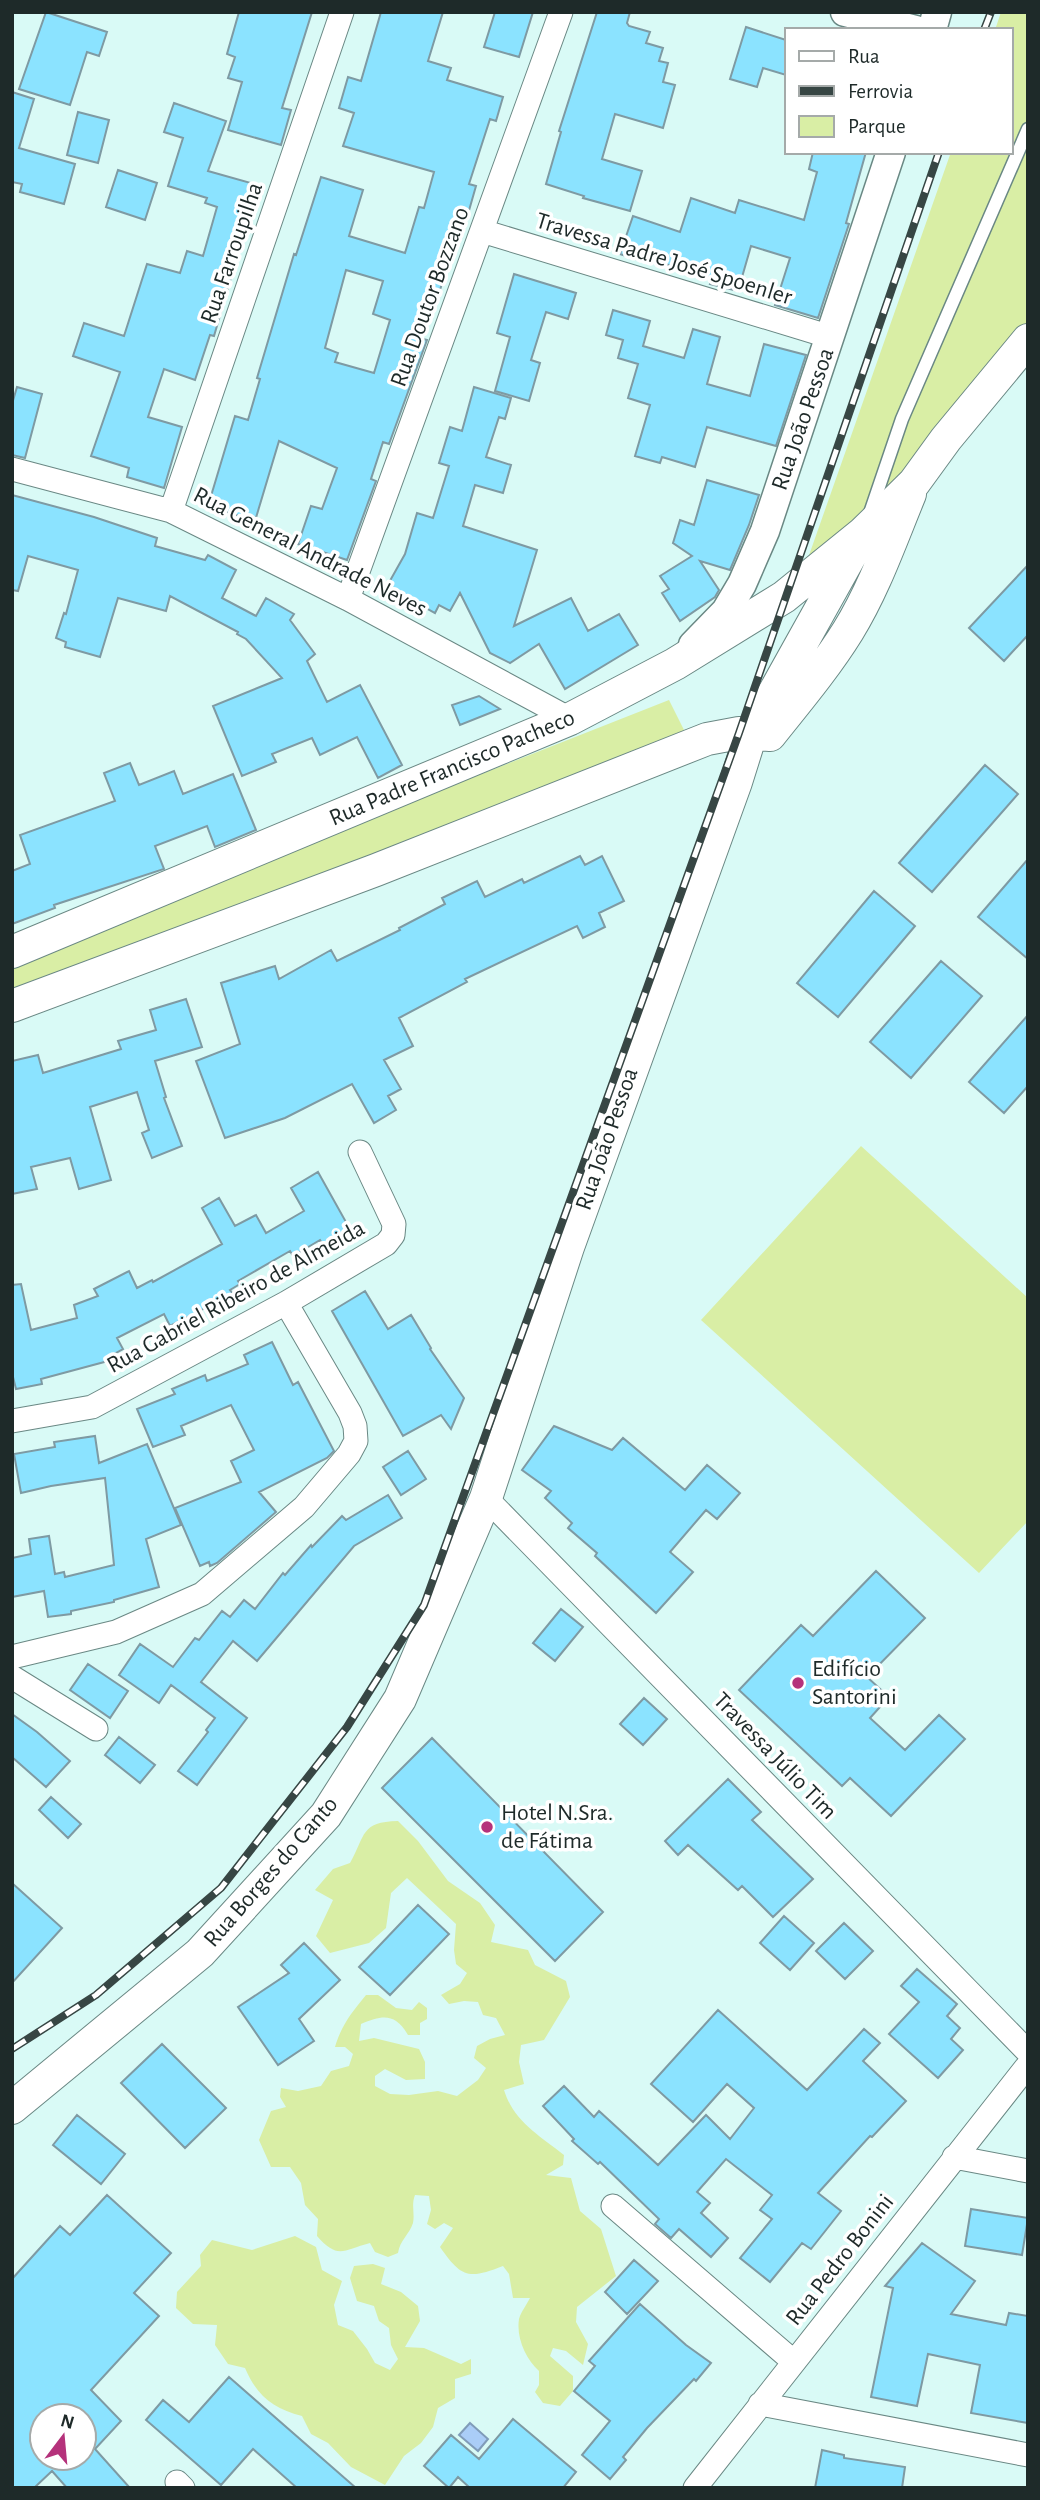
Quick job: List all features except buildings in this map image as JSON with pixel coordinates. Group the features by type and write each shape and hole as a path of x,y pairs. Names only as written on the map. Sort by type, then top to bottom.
{"main road":[{"name":"Rua Padre Francisco Pacheco","path":"12,952 570,719 675,664 784,597 863,533 914,483 946,439 1028,340"},
{"name":"Rua Padre Francisco Pacheco","path":"760,734 821,672 849,629 878,570 914,483"},
{"name":"Rua Padre Francisco Pacheco","path":"760,734 863,533"},
{"path":"863,533 878,570"},
{"path":"12,1006 376,870 707,739 739,733 760,734"},
{"name":"Rua João Pessoa","path":"486,1498 568,1247 736,782 760,734"},
{"name":"Rua Borges do Canto","path":"12,2108 200,1953 326,1815 400,1699 486,1498"}],"street":[{"name":"Rua Farroupilha","path":"171,511 342,12"},
{"name":"Rua Doutor Bozzano","path":"348,599 561,12"},
{"path":"845,12 908,28"},
{"name":"Rua João Pessoa","path":"675,664 726,611 742,584 765,531 890,154"},
{"name":"Travessa Padre José Spoenler","path":"482,231 831,337"},
{"name":"Rua General Andrade Neves","path":"12,469 171,511 348,599 570,719"},
{"name":"Rua Gabriel Ribeiro de Almeida","path":"12,1421 92,1407 286,1303 387,1244 393,1235 394,1224 360,1152"},
{"path":"12,1657 116,1632 201,1594 304,1507 349,1454 356,1441 355,1426 350,1413 286,1303"},
{"name":"Travessa Júlio Tim","path":"486,1498 1028,2052"},
{"path":"12,1677 96,1730"},
{"name":"Rua Pedro Bonini","path":"695,2488 1028,2065"},
{"path":"954,2157 1028,2171"},
{"path":"613,2206 794,2362"},
{"path":"760,2404 1028,2455"}],"lane":[{"path":"863,533 902,419 1028,130"}],"green space":[{"path":"1001,12 1028,12 1028,323 880,498 807,561 950,154 1012,154 1012,28 996,28"},
{"path":"669,700 688,738 12,997 12,959"},
{"path":"861,1146 1028,1298 1028,1521 979,1573 701,1320"},
{"path":"398,1821 418,1841 448,1881 480,1903 495,1925 491,1942 528,1950 535,1965 566,1981 570,1997 544,2040 521,2045 519,2062 524,2084 504,2090 508,2101 521,2119 564,2155 563,2165 546,2175 571,2178 580,2211 601,2229 616,2276 577,2307 576,2322 588,2344 583,2365 566,2351 553,2348 550,2356 573,2376 573,2391 560,2406 543,2403 535,2392 539,2385 539,2371 526,2354 518,2326 530,2298 513,2298 509,2274 503,2266 473,2274 454,2265 440,2247 453,2228 444,2223 435,2229 427,2224 431,2210 429,2196 415,2195 413,2223 398,2253 388,2257 375,2252 370,2243 336,2251 317,2236 318,2219 305,2205 301,2183 290,2167 271,2167 259,2140 271,2111 286,2107 280,2097 281,2088 298,2091 321,2086 331,2071 349,2066 353,2054 345,2047 335,2047 340,2032 366,1995 378,1995 396,2008 412,2010 419,2002 427,2008 427,2019 420,2023 420,2035 408,2035 398,2023 388,2018 361,2024 359,2041 374,2038 419,2049 425,2062 425,2079 406,2080 385,2069 375,2076 375,2086 390,2094 409,2095 438,2091 457,2096 478,2080 486,2068 474,2058 477,2046 505,2035 496,2018 483,2015 478,2002 449,2004 441,1995 460,1984 467,1973 456,1964 456,1924 407,1878 391,1893 386,1928 369,1943 330,1953 316,1936 333,1900 315,1890 333,1869 350,1863 370,1827"},
{"path":"295,2236 316,2247 322,2270 342,2281 334,2305 338,2325 353,2331 375,2363 390,2370 398,2359 391,2345 389,2328 379,2321 374,2306 357,2301 350,2278 354,2266 373,2264 385,2268 381,2284 401,2292 418,2306 420,2321 405,2347 424,2348 461,2364 471,2359 471,2374 455,2379 455,2398 438,2408 433,2427 421,2443 404,2456 385,2485 351,2467 328,2443 311,2434 302,2416 267,2400 245,2368 228,2364 215,2345 217,2325 193,2324 176,2308 177,2292 201,2266 200,2255 212,2240 252,2250"}],"water":[{"path":"470,2423 488,2439 478,2451 459,2435"}],"railway":[{"path":"985,28 991,12"},
{"path":"12,2049 96,1995 221,1888 347,1727 424,1605 739,733 938,154"}],"place":[{"name":"Edifício Santorini","path":"798,1683"},
{"name":"Hotel N.Sra. de Fátima","path":"487,1827"}]}
